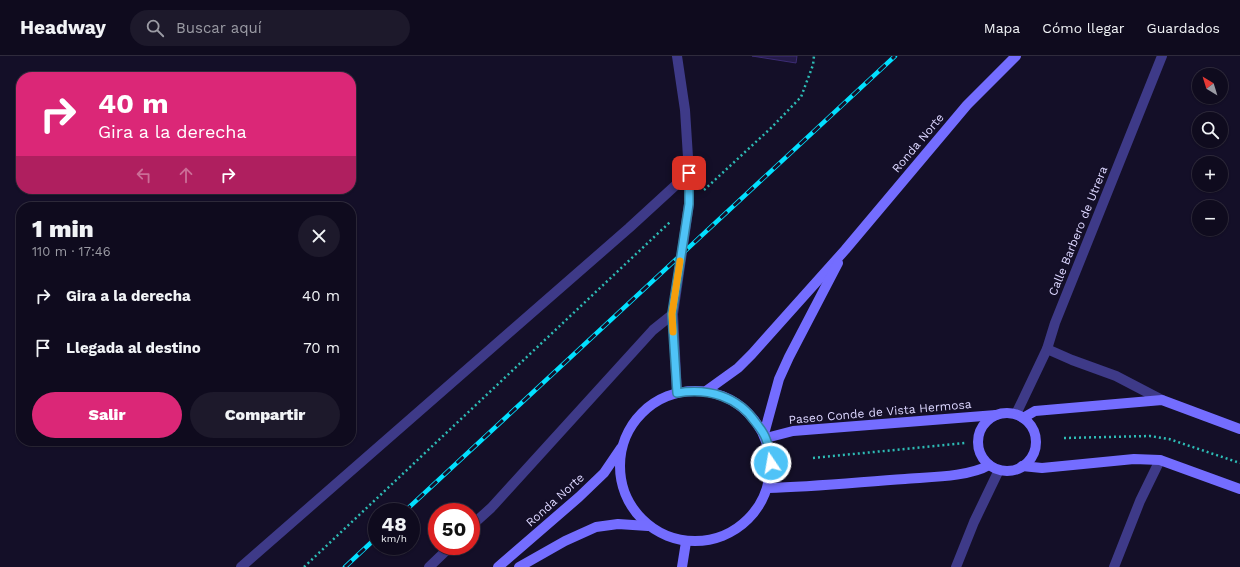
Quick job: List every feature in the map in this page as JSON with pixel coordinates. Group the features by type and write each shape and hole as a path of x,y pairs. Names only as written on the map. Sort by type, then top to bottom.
{"main road":[{"name":"Ronda Norte","path":"706,391 738,368 845,250 967,104 1016,56"},
{"name":"Ronda Norte","path":"765,436 782,374 845,250"},
{"name":"Ronda Norte","path":"498,567 579,497 604,473 622,447 630,428 642,412 658,400 677,393 706,391 729,398 750,413 765,436 771,463 768,488 759,507 745,524 728,535 707,541 686,542 673,539 660,534 648,526 633,510 623,490 620,469 622,447"},
{"path":"1020,416 1035,412 1162,400 1240,430"},
{"path":"1010,413 1020,416 1030,424 1036,442 1034,451 1029,460 1022,466 1007,471 999,470 989,465 983,459 979,451 979,434 983,426 989,419 996,415 1010,413"},
{"name":"Paseo Conde de Vista Hermosa","path":"765,436 792,431 996,415"},
{"path":"1022,466 1042,468 1134,459 1160,460 1240,489"},
{"path":"768,488 803,487 955,474 982,469 989,465"},
{"name":"Ronda Norte","path":"519,567 565,541 596,526 618,524 648,526"},
{"path":"682,567 686,542"}],"street":[{"path":"677,56 685,110 689,173 689,204 672,314 677,393"},
{"name":"Calle Barbero de Utrera","path":"1020,416 1047,349 1055,323 1162,56"},
{"path":"241,567 617,239 689,173"},
{"path":"480,517 496,502 653,330 672,314"},
{"path":"1047,349 1116,376 1162,400"},
{"path":"1114,567 1140,501 1160,460"},
{"path":"956,567 974,522 999,470"},
{"path":"429,567 441,555"}],"path":[{"path":"304,567 771,128 801,97 813,66 814,56"},
{"path":"813,458 965,443"}],"building":[{"path":"752,56 797,56 796,63"}],"railway":[{"path":"414,503 895,56"},
{"path":"345,567 368,545"}],"slow traffic":[{"path":"673,332 672,314 680,261"}],"route":[{"path":"689,173 689,204 672,314 677,393 706,391 729,398 750,413 766,438 771,463"}]}
